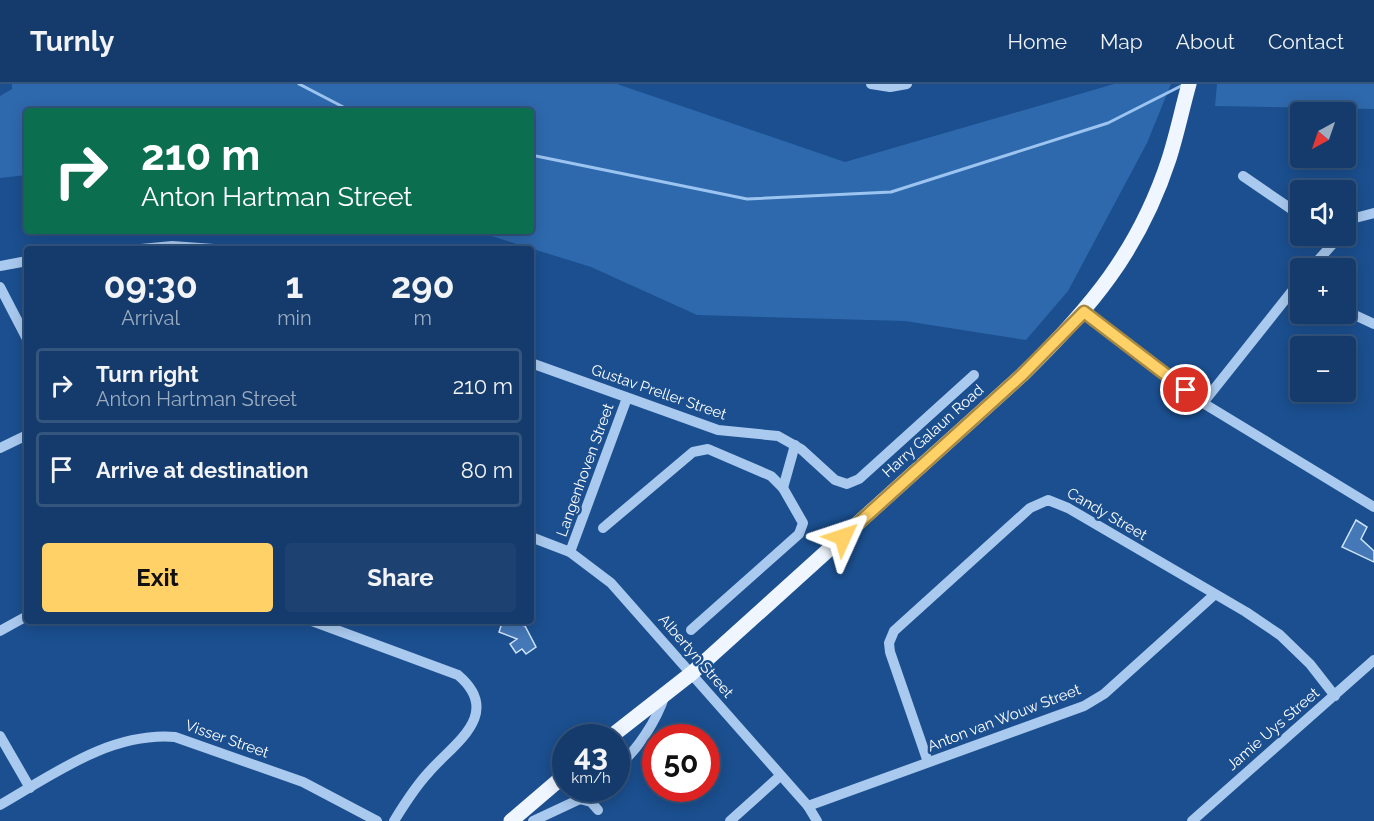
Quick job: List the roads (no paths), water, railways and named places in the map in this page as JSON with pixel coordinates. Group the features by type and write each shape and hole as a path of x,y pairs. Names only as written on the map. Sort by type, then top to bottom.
{"main road":[{"name":"Harry Galaun Road","path":"627,724 692,673 1022,375 1084,312 1123,259 1144,220 1169,159 1188,90"},
{"path":"511,821 552,786"}],"street":[{"path":"871,84 890,87 907,84"},
{"path":"1243,176 1290,208"},
{"path":"1356,218 1374,213"},
{"path":"1319,258 1329,246"},
{"path":"0,266 24,262"},
{"path":"0,287 24,333"},
{"path":"1203,403 1290,296"},
{"path":"1084,312 1203,403 1374,507"},
{"path":"1356,316 1374,324"},
{"name":"Gustav Preller Street","path":"534,364 718,430 768,433 795,445 835,480 847,484 853,483 975,375"},
{"name":"Langenhoven Street","path":"570,552 627,398"},
{"path":"0,448 24,436"},
{"path":"783,488 795,445"},
{"path":"603,528 700,448 708,449 763,472 783,488 803,523 800,534 691,630"},
{"name":"Candy Street","path":"928,762 890,652 889,643 894,631 1030,508 1041,502 1055,501 1068,507 1280,635 1310,664 1335,696"},
{"name":"Albertyn Street","path":"534,538 570,552 612,583 808,806 817,821"},
{"name":"Anton van Wouw Street","path":"808,806 1067,713 1104,694 1214,595"},
{"path":"0,631 24,618"},
{"path":"336,625 458,675 471,688 474,696 476,711 470,731 414,787 394,821"},
{"name":"Jamie Uys Street","path":"1192,821 1374,660"},
{"path":"630,752 659,714 665,694"},
{"path":"0,736 30,788"},
{"name":"Visser Street","path":"0,805 113,743 145,737 175,737 303,782 377,821"},
{"path":"730,821 780,776"},
{"path":"533,821 571,802"},
{"path":"589,802 598,810"}],"waterway":[{"path":"299,84 345,108"},
{"path":"534,156 747,199 891,192 1108,123 1183,85"}]}
